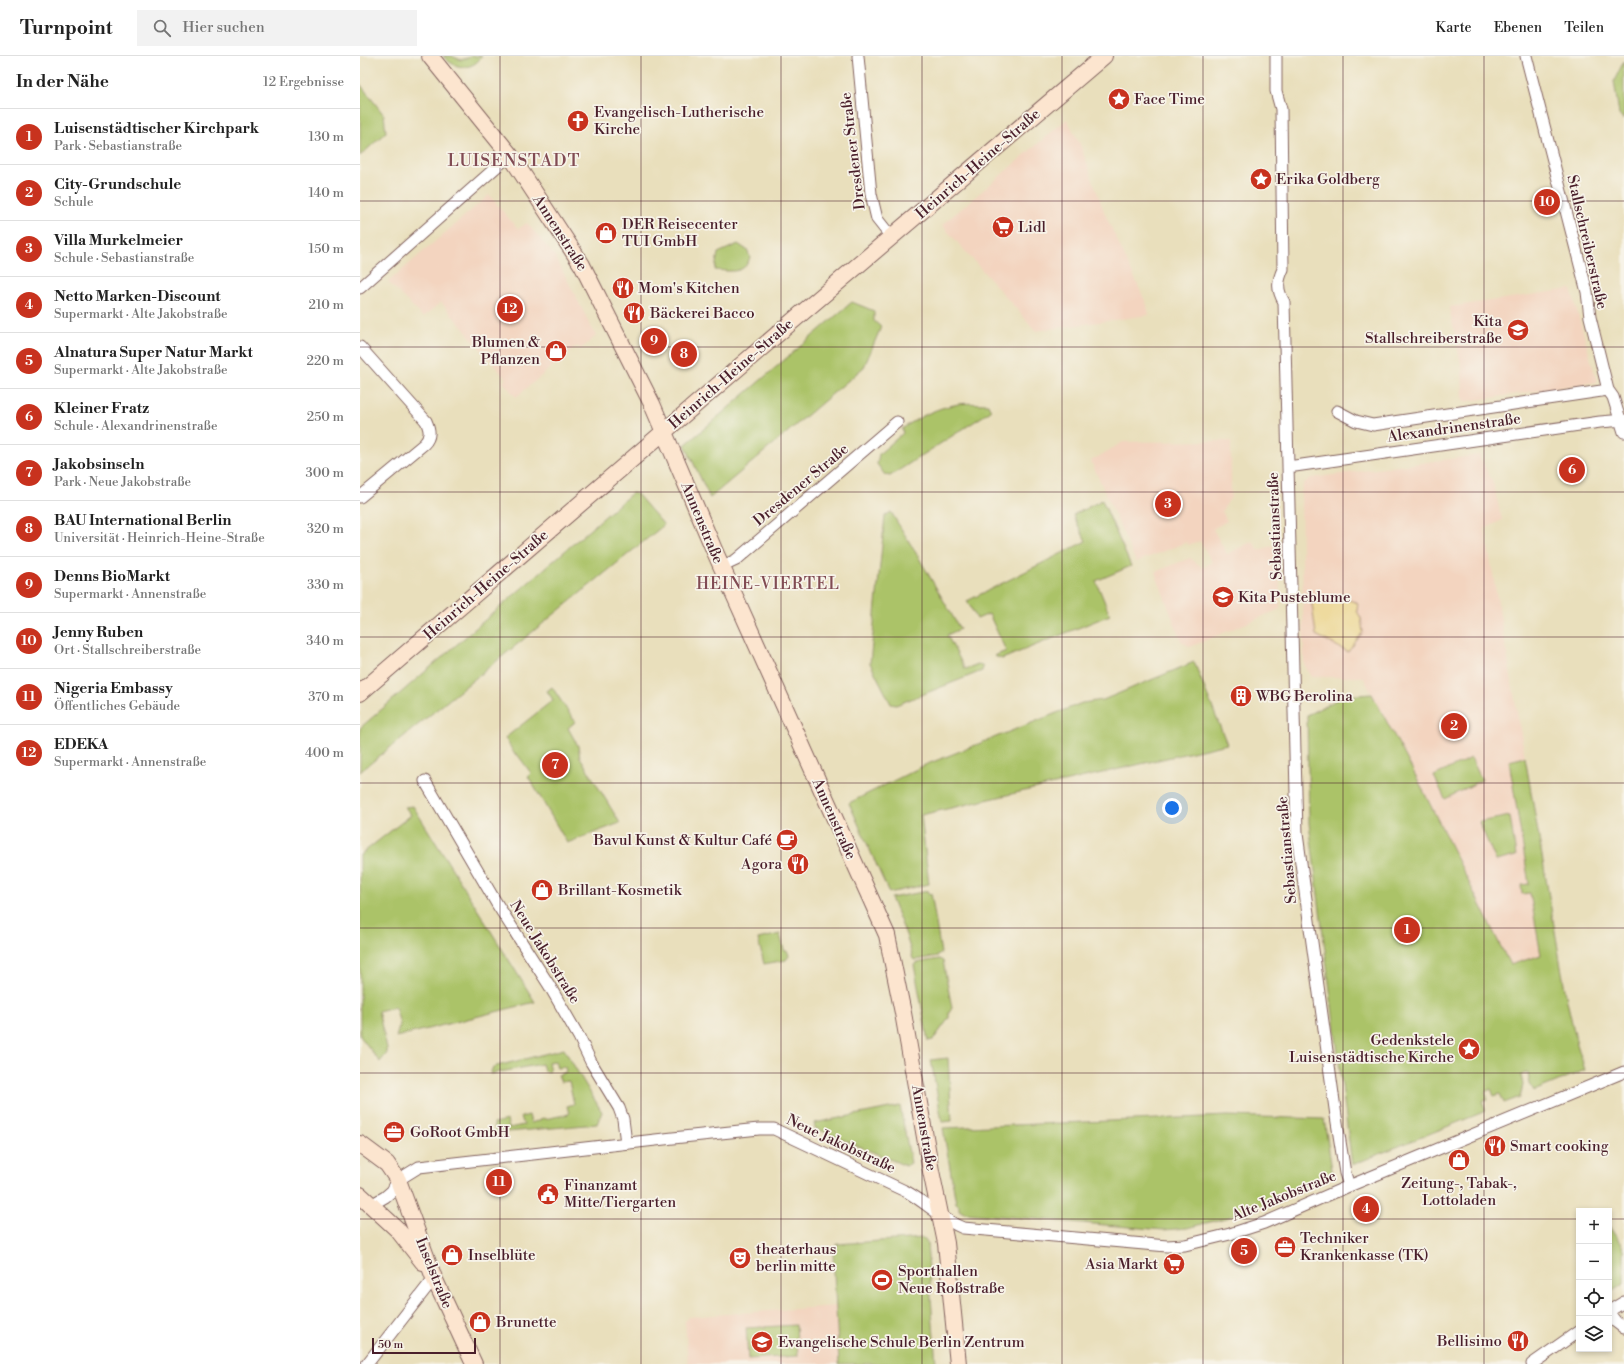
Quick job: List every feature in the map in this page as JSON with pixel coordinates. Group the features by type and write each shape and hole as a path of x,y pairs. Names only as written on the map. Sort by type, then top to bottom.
{"street":[{"name":"Annenstraße","path":"430,56 510,156 582,265 664,432 722,567 887,936 904,1013 948,1256 958,1364"},
{"name":"Dresdener Straße","path":"858,56 871,194 877,219 892,238"},
{"name":"Heinrich-Heine-Straße","path":"360,693 1104,56"},
{"name":"Sebastianstraße","path":"1276,56 1276,91 1281,109 1283,269 1278,279 1278,292 1284,302 1298,834 1336,1116 1345,1173 1349,1186"},
{"name":"Stallschreiberstraße","path":"1526,56 1587,292 1590,318 1608,390 1613,397 1622,420 1624,432"},
{"path":"360,288 510,156"},
{"path":"360,347 426,422 429,432 429,437 424,444 360,497"},
{"name":"Alexandrinenstraße","path":"1337,411 1356,421 1373,425 1608,390"},
{"name":"Alexandrinenstraße","path":"1288,467 1622,420"},
{"name":"Dresdener Straße","path":"722,567 736,560 897,422"},
{"name":"Neue Jakobstraße","path":"425,781 497,904 549,985 579,1037 591,1062 619,1108 623,1120 626,1143"},
{"name":"Alte Jakobstraße","path":"940,1214 950,1223 969,1229 1177,1246 1230,1234 1264,1223 1349,1186 1624,1072"},
{"name":"Neue Jakobstraße","path":"366,1200 385,1197 392,1191 398,1180 419,1167 626,1143 759,1129 774,1129 907,1192 925,1202 940,1214"},
{"name":"Inselstraße","path":"360,1144 387,1164 398,1180 434,1278 474,1364"},
{"path":"366,1200 396,1229 434,1278 367,1364"},
{"path":"1612,1310 1624,1302"},
{"path":"1612,1316 1616,1322 1624,1328"},
{"path":"1532,1364 1576,1333"}],"shaded area":[{"path":"1067,119 1080,144 1105,214 1147,305 1149,315 1036,331 942,225"},
{"path":"489,195 518,229 527,223 555,256 596,336 581,349 577,346 516,397 503,382 506,379 441,302 423,317 388,282"},
{"name":"Kita Stallschreiberstraße","path":"1571,289 1597,382 1463,402 1462,369 1449,307"},
{"path":"1231,441 1231,497 1222,511 1227,521 1213,529 1227,554 1253,541 1258,550 1279,544 1280,609 1190,647 1181,641 1155,572 1190,558 1203,568 1212,562 1200,541 1188,545 1187,542 1136,562 1091,461 1123,442"},
{"path":"1479,455 1493,483 1502,520 1485,529 1525,757 1509,761 1529,884 1521,885 1522,894 1530,892 1541,956 1510,966 1418,780 1363,677 1311,677 1304,664 1301,492 1304,483 1311,478"},
{"name":"Evangelische Schule Berlin Zentrum","path":"836,1306 839,1364 688,1364 685,1321 688,1317"}],"green space":[{"path":"443,56 452,56 461,60 472,56 482,56 473,65 463,67 452,64"},
{"path":"1624,61 1624,120 1619,114 1614,81"},
{"path":"360,84 384,115 386,132 360,156"},
{"path":"738,244 747,250 750,257 745,267 736,271 715,270 718,253"},
{"path":"852,302 874,311 874,321 881,327 864,367 710,498 685,445"},
{"path":"966,403 988,404 991,411 890,476 885,475 877,464 879,454 903,433 902,429 920,417 947,406"},
{"path":"632,493 637,494 664,525 360,772 360,728"},
{"path":"1102,500 1131,566 1096,581 1110,615 1002,659 994,656 1006,651 989,614 977,619 967,601 1086,541 1073,515"},
{"path":"891,512 960,629 947,635 965,669 978,664 983,667 982,671 896,705 891,704 870,663 885,516"},
{"path":"1194,662 1227,744 921,815 929,884 889,893 849,803 925,765 1082,703 1103,700"},
{"path":"552,687 575,722 568,728 578,746 580,757 620,823 567,843 528,776 531,773 517,754 515,755 505,738 553,700 547,691"},
{"path":"1372,694 1418,780 1510,965 1541,955 1530,893 1522,894 1521,885 1529,884 1509,761 1525,757 1567,1001 1585,1070 1534,1091 1530,1084 1528,1072 1521,1075 1523,1085 1520,1097 1504,1103 1500,1094 1494,1096 1491,1089 1485,1092 1488,1099 1482,1101 1486,1111 1352,1165 1309,823 1307,715 1344,696"},
{"path":"1471,758 1482,780 1445,799 1434,776"},
{"path":"413,806 535,1002 396,1037 400,1024 395,1007 378,1011 387,1048 387,1053 380,1062 360,1036 360,855 411,815 405,807"},
{"path":"1510,816 1516,856 1496,861 1479,822"},
{"path":"928,891 928,894 931,893 941,953 938,956 915,960 913,959 906,935 891,898"},
{"path":"780,934 784,950 788,952 789,956 786,960 764,964 758,939"},
{"path":"939,959 943,961 952,1008 949,1013 949,1018 933,1040 928,1041 914,965 916,963"},
{"path":"564,1049 602,1112 597,1124 496,1133 494,1123 507,1120 509,1128 524,1125 521,1117 529,1115 531,1123 544,1118 569,1114 567,1106 574,1104 569,1081 561,1082 558,1075 566,1072 565,1067 557,1068 555,1061 548,1062 550,1071 547,1072 544,1071 542,1064 490,1074 493,1067"},
{"path":"948,1058 952,1121 942,1122 931,1060"},
{"path":"900,1106 911,1163 906,1166 815,1128 814,1123"},
{"path":"1228,1116 1324,1119 1333,1176 1233,1216 1187,1228 1164,1230 964,1213 959,1210 959,1205 956,1203 943,1128"},
{"path":"1612,1231 1624,1249 1624,1284 1612,1291"},
{"name":"Sporthallen Neue Roßstraße","path":"923,1238 927,1243 936,1364 839,1364 833,1254 837,1244"},
{"path":"796,1325 798,1356 748,1359 746,1328"}],"sand":[{"path":"1334,595 1358,603 1357,611 1361,618 1363,632 1348,652 1316,635 1311,597"}],"place":[{"name":"Face Time","path":"1119,99"},
{"name":"Evangelisch-Lutherische Kirche","path":"578,121"},
{"name":"Erika Goldberg","path":"1261,179"},
{"name":"Jenny Ruben","path":"1547,202"},
{"name":"Lidl","path":"1003,227"},
{"name":"DER Reisecenter TUI GmbH","path":"606,233"},
{"name":"Mom's Kitchen","path":"623,288"},
{"name":"EDEKA","path":"510,309"},
{"name":"Bäckerei Bacco","path":"634,313"},
{"name":"Kita Stallschreiberstraße","path":"1518,330"},
{"name":"Denns BioMarkt","path":"654,341"},
{"name":"Blumen & Pflanzen","path":"556,351"},
{"name":"BAU International Berlin","path":"684,354"},
{"name":"Kleiner Fratz","path":"1572,470"},
{"name":"Villa Murkelmeier","path":"1168,504"},
{"name":"Kita Pusteblume","path":"1223,597"},
{"name":"WBG Berolina","path":"1241,696"},
{"name":"City-Grundschule","path":"1454,726"},
{"name":"Jakobsinseln","path":"555,765"},
{"name":"Bavul Kunst & Kultur Café","path":"787,840"},
{"name":"Agora","path":"798,864"},
{"name":"Brillant-Kosmetik","path":"542,890"},
{"name":"Luisenstädtischer Kirchpark","path":"1407,930"},
{"name":"Gedenkstele Luisenstädtische Kirche","path":"1469,1049"},
{"name":"GoRoot GmbH","path":"394,1132"},
{"name":"Smart cooking","path":"1495,1146"},
{"name":"Zeitung-, Tabak-, Lottoladen","path":"1459,1160"},
{"name":"Nigeria Embassy","path":"499,1182"},
{"name":"Finanzamt Mitte/Tiergarten","path":"548,1194"},
{"name":"Netto Marken-Discount","path":"1366,1209"},
{"name":"Techniker Krankenkasse (TK)","path":"1285,1247"},
{"name":"Alnatura Super Natur Markt","path":"1244,1251"},
{"name":"Inselblüte","path":"452,1255"},
{"name":"theaterhaus berlin mitte","path":"740,1258"},
{"name":"Asia Markt","path":"1174,1264"},
{"name":"Sporthallen Neue Roßstraße","path":"882,1280"},
{"name":"Brunette","path":"480,1322"},
{"name":"Bellisimo","path":"1518,1341"},
{"name":"Evangelische Schule Berlin Zentrum","path":"762,1342"}],"district":[{"name":"LUISENSTADT","path":"514,161"},
{"name":"HEINE-VIERTEL","path":"768,584"}]}
